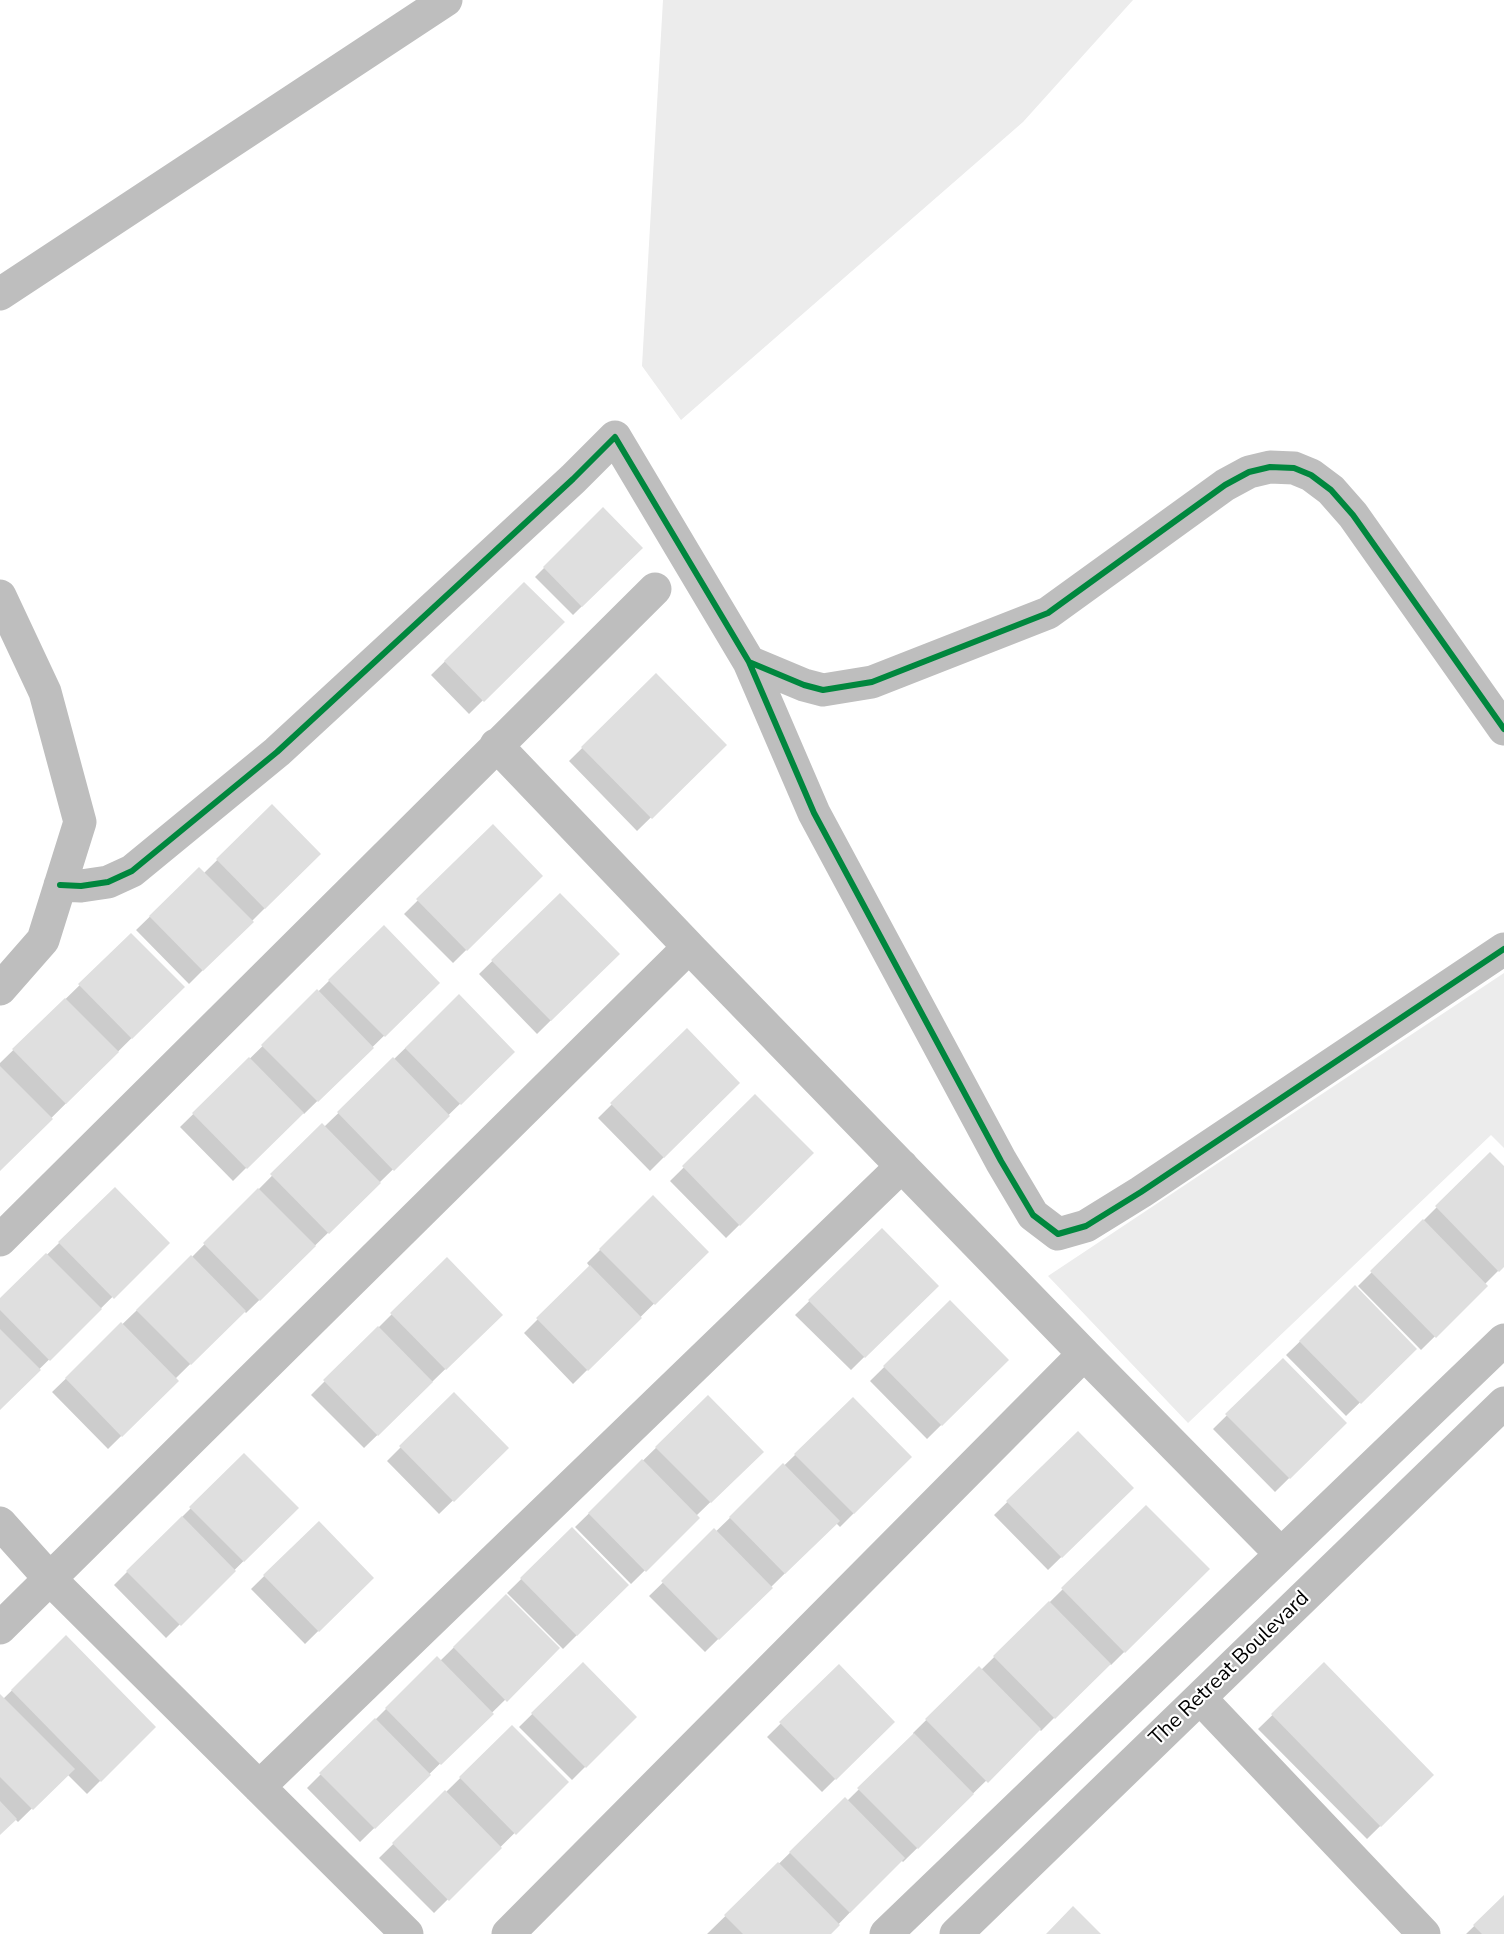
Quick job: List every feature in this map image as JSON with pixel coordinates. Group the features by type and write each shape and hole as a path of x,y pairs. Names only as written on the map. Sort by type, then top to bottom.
{"street":[{"path":"0,294 446,0"},
{"path":"60,885 81,886 108,882 132,871 278,752 573,480 615,437 749,662 814,813 990,1140 1033,1215 1058,1234 1086,1226 1142,1192 1504,949"},
{"path":"749,662 804,685 823,690 872,682 1048,613 1225,485 1249,472 1270,467 1294,468 1311,475 1331,490 1353,515 1504,729"},
{"path":"0,1240 655,589"},
{"path":"0,596 45,692 80,822 43,940 0,988"},
{"path":"496,745 902,1167 1281,1554"},
{"path":"0,1628 689,947"},
{"path":"259,1787 902,1167"},
{"path":"886,1934 1504,1340"},
{"path":"508,1934 1084,1353"},
{"name":"The Retreat Boulevard","path":"956,1934 1504,1403"},
{"path":"0,1523 51,1580 407,1934"},
{"path":"1200,1698 1422,1933"}],"shaded area":[{"path":"663,0 1133,0 1023,122 681,420 642,366"},
{"path":"1504,973 1504,1148 1491,1135 1188,1423 1048,1276"}],"building":[{"path":"603,507 643,548 582,607 543,567"},
{"path":"524,582 565,622 484,702 444,661"},
{"path":"656,673 727,745 652,819 581,747"},
{"path":"272,804 321,854 265,909 216,859"},
{"path":"493,824 543,876 467,951 416,899"},
{"path":"199,867 254,922 203,971 149,916"},
{"path":"560,893 620,954 551,1021 491,960"},
{"path":"384,925 440,983 385,1037 328,980"},
{"path":"131,933 185,987 132,1039 78,984"},
{"path":"317,989 374,1048 318,1102 261,1045"},
{"path":"459,994 515,1052 461,1105 405,1048"},
{"path":"65,998 119,1052 66,1104 12,1049"},
{"path":"687,1028 740,1083 664,1158 610,1103"},
{"path":"249,1057 304,1113 247,1169 192,1113"},
{"path":"393,1057 450,1116 394,1171 337,1112"},
{"path":"0,1066 53,1119 0,1171"},
{"path":"755,1094 814,1153 740,1226 682,1166"},
{"path":"322,1123 381,1183 329,1234 270,1174"},
{"path":"1490,1152 1504,1166 1504,1267 1499,1272 1435,1206"},
{"path":"115,1187 170,1243 114,1299 58,1242"},
{"path":"258,1188 316,1246 260,1301 203,1243"},
{"path":"653,1195 709,1252 655,1305 599,1249"},
{"path":"1423,1219 1488,1286 1436,1338 1370,1271"},
{"path":"882,1228 939,1286 865,1358 808,1300"},
{"path":"46,1253 102,1309 50,1361 0,1310 0,1298"},
{"path":"191,1255 246,1311 191,1365 136,1310"},
{"path":"447,1257 503,1315 446,1370 390,1313"},
{"path":"590,1265 642,1318 588,1371 536,1318"},
{"path":"1355,1285 1417,1349 1361,1404 1299,1341"},
{"path":"950,1300 1009,1360 942,1426 883,1366"},
{"path":"121,1322 179,1381 122,1437 65,1378"},
{"path":"378,1326 433,1382 378,1436 323,1380"},
{"path":"0,1329 41,1370 0,1410"},
{"path":"1283,1358 1347,1423 1290,1479 1225,1414"},
{"path":"454,1392 509,1448 454,1502 399,1446"},
{"path":"708,1395 764,1452 711,1503 655,1447"},
{"path":"853,1397 912,1457 854,1514 794,1454"},
{"path":"1078,1431 1134,1488 1062,1558 1006,1501"},
{"path":"244,1453 299,1508 244,1562 189,1507"},
{"path":"642,1459 700,1518 646,1572 588,1513"},
{"path":"783,1463 840,1521 785,1574 729,1517"},
{"path":"1146,1505 1210,1569 1125,1653 1061,1588"},
{"path":"182,1516 236,1571 181,1626 126,1571"},
{"path":"319,1521 374,1578 319,1632 263,1575"},
{"path":"572,1527 629,1585 577,1636 520,1578"},
{"path":"714,1528 773,1588 719,1640 661,1581"},
{"path":"506,1594 560,1648 507,1702 453,1647"},
{"path":"1049,1601 1111,1664 1055,1719 993,1656"},
{"path":"66,1635 156,1727 101,1782 11,1690"},
{"path":"437,1656 494,1714 441,1765 385,1708"},
{"path":"583,1662 637,1717 586,1768 531,1713"},
{"path":"1324,1662 1434,1775 1381,1827 1271,1714"},
{"path":"839,1664 895,1722 836,1780 779,1722"},
{"path":"979,1666 1041,1729 988,1783 925,1719"},
{"path":"0,1694 75,1769 33,1810 0,1777"},
{"path":"375,1718 431,1775 375,1829 319,1773"},
{"path":"512,1725 569,1782 516,1835 459,1777"},
{"path":"914,1733 974,1794 918,1849 857,1788"},
{"path":"445,1790 502,1848 449,1901 392,1843"},
{"path":"845,1797 905,1858 850,1913 789,1852"},
{"path":"0,1801 17,1819 0,1835"},
{"path":"778,1862 840,1925 831,1934 743,1934 724,1915"},
{"path":"1504,1895 1504,1934 1482,1934 1473,1925"},
{"path":"1073,1906 1101,1934 1046,1934"}],"cycle path":[{"path":"60,885 81,886 108,882 132,871 277,752 573,479 615,437 749,662 814,813 1001,1161 1033,1215 1058,1234 1086,1226 1141,1192 1504,949"},
{"path":"749,662 804,685 823,690 872,682 1048,613 1225,485 1249,472 1270,467 1294,468 1311,475 1331,490 1353,515 1504,729"}]}
